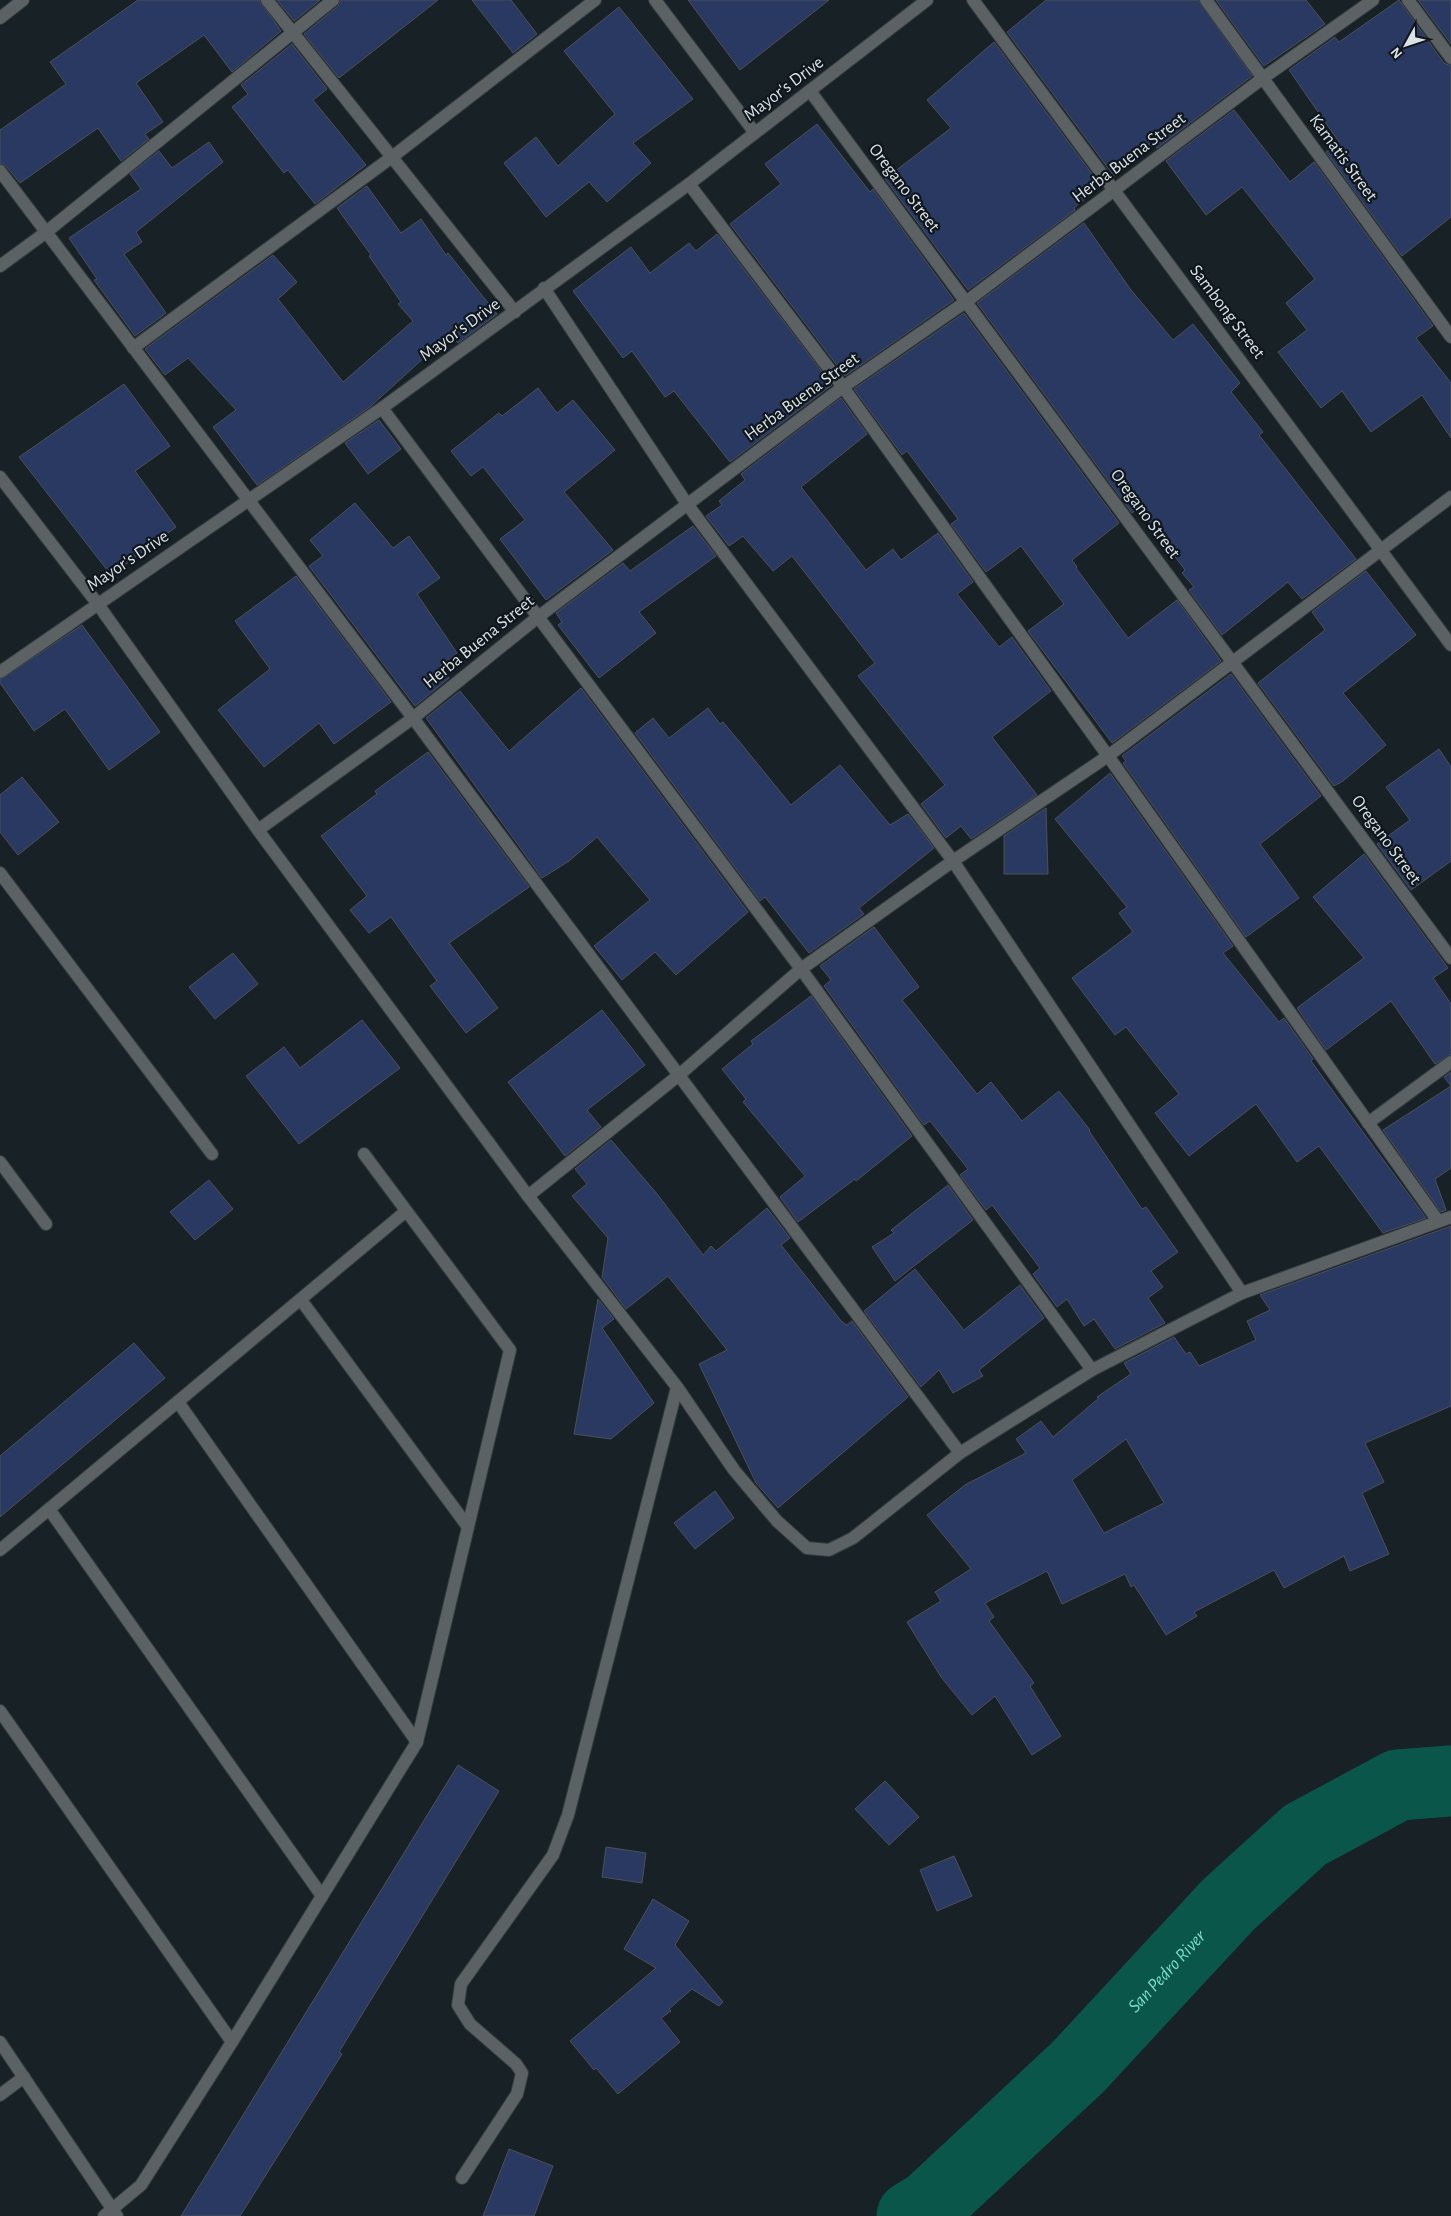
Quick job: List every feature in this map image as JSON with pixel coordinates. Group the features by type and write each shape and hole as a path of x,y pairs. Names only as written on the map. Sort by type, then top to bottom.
{"street":[{"path":"0,18 23,0"},
{"path":"267,0 515,312"},
{"path":"0,266 46,233 292,31 333,0"},
{"path":"133,348 392,157 595,0"},
{"path":"655,0 755,132"},
{"name":"Mayor's Drive","path":"0,672 97,603 382,408 515,312 544,288 689,184 927,0"},
{"name":"Sambong Street","path":"973,0 1451,645"},
{"name":"Kamatis Street","path":"1206,0 1451,337"},
{"name":"Herba Buena Street","path":"258,830 413,718 538,617 843,387 967,301 1116,191 1263,78 1372,0"},
{"path":"1408,0 1451,58"},
{"name":"Oregano Street","path":"810,91 1451,958"},
{"path":"0,171 413,718 960,1453"},
{"path":"689,184 843,387 1438,1221"},
{"path":"544,288 687,504 953,861 1242,1293"},
{"path":"382,408 801,970 1092,1370"},
{"path":"0,477 97,603 258,830 528,1196 677,1387 734,1470 777,1521 808,1548 829,1550 853,1538 960,1453 1092,1370 1242,1293 1451,1216"},
{"path":"528,1196 679,1075 801,970 953,861 1108,756 1231,660 1451,497"},
{"path":"0,873 212,1154"},
{"path":"1368,1123 1451,1062"},
{"path":"0,2042 112,2214 141,2185 232,2042 417,1742 510,1350 405,1212 364,1154"},
{"path":"0,1162 46,1224"},
{"path":"0,1550 405,1212"},
{"path":"300,1300 468,1527"},
{"path":"462,2178 517,2094 522,2074 516,2064 470,2024 458,2005 461,1984 553,1855 568,1815 677,1387"},
{"path":"178,1402 417,1742"},
{"path":"49,1509 322,1896"},
{"path":"0,1711 232,2042"},
{"path":"0,2095 24,2077"}],"building":[{"path":"138,0 259,0 281,31 232,72 204,35 136,83 163,122 145,134 149,139 121,161 98,128 20,183 6,166 0,163 0,130 66,84 50,62"},
{"path":"277,0 320,0 294,21"},
{"path":"341,0 438,0 339,78 304,34 338,6"},
{"path":"472,0 511,0 537,34 513,53"},
{"path":"688,0 829,0 740,70"},
{"path":"1046,0 1198,0 1252,76 1157,148 1154,145 1114,176 1007,32"},
{"path":"1216,0 1306,0 1325,24 1264,66"},
{"path":"1399,0 1444,63 1451,66 1451,217 1402,256 1326,152 1339,142 1289,70 1335,37 1339,42"},
{"path":"1418,0 1451,0 1451,44"},
{"path":"619,7 693,99 633,143 651,163 607,202 589,182 546,217 504,163 536,137 558,166 615,114 564,51"},
{"path":"994,42 1101,186 1074,208 1075,210 968,290 885,179 951,128 927,100"},
{"path":"292,44 327,89 313,100 366,165 315,204 288,170 284,173 232,107 248,94 241,85"},
{"path":"1234,110 1290,182 1314,162 1433,326 1416,338 1451,383 1451,438 1422,395 1371,432 1342,391 1321,408 1278,352 1307,330 1286,303 1315,279 1242,187 1206,215 1166,161"},
{"path":"817,124 870,192 873,189 954,300 845,376 730,224 781,184 765,164"},
{"path":"209,142 223,162 136,232 142,242 124,254 166,313 135,336 94,280 97,279 69,238 141,189 130,174 159,151 172,168"},
{"path":"367,186 401,233 421,219 446,255 448,253 497,314 458,343 450,334 370,407 257,485 213,427 236,410 188,358 165,375 145,349 273,255 297,282 278,299 343,382 413,321 398,304 401,302 369,256 371,255 337,208"},
{"path":"1084,223 1131,290 1173,340 1193,324 1240,383 1231,392 1263,432 1259,435 1356,559 1302,599 1288,582 1222,635 1189,590 1194,587 1182,573 1185,570 1138,508 1132,513 977,303"},
{"path":"717,234 832,385 730,462 674,391 665,397 632,351 623,358 573,291 631,247 650,273 689,243 696,251"},
{"path":"964,313 1119,523 1072,560 1076,568 1128,638 1177,600 1221,661 1112,743 1028,631 1064,604 1021,546 986,572 951,524 958,519 907,451 902,455 854,389"},
{"path":"124,384 170,446 135,471 176,527 111,575 19,457"},
{"path":"538,388 557,413 573,400 615,450 564,492 613,550 546,600 500,539 525,520 483,467 471,476 451,451 499,413 502,416"},
{"path":"841,398 867,434 801,487 866,570 893,549 901,560 938,533 973,582 957,594 999,647 1012,637 1051,691 992,737 1037,795 971,839 961,826 946,838 921,804 945,785 858,676 875,663 792,556 773,571 743,536 729,546 706,516 722,505 719,501 745,480 741,474"},
{"path":"379,420 401,449 368,474 345,443"},
{"path":"355,503 393,548 409,536 440,578 417,594 457,653 440,666 449,678 415,706 309,566 323,556 310,540"},
{"path":"693,526 716,556 639,612 656,633 599,678 558,625 562,622 556,613 623,563 630,571"},
{"path":"1366,571 1416,635 1343,693 1386,745 1343,781 1334,786 1258,683 1325,630 1312,612"},
{"path":"296,576 391,702 334,744 319,723 264,767 218,710 270,669 235,621"},
{"path":"82,625 160,732 109,770 65,709 34,731 0,683 0,680"},
{"path":"1231,674 1321,796 1260,844 1299,898 1246,937 1123,763 1126,761 1122,756"},
{"path":"581,688 748,912 676,975 655,952 622,980 594,946 650,900 597,837 569,861 542,878 426,718 460,691 509,751"},
{"path":"708,708 720,724 723,722 791,805 840,765 890,825 908,814 934,848 859,908 864,914 809,953 765,897 760,901 635,733 653,718 669,738"},
{"path":"1439,749 1451,767 1451,861 1411,890 1377,844 1410,820 1386,787"},
{"path":"428,752 529,887 449,943 498,1008 466,1033 430,986 437,981 391,917 369,933 350,910 367,896 321,836 377,794 375,791"},
{"path":"1110,773 1233,946 1223,953 1279,1022 1284,1018 1313,1059 1311,1061 1426,1218 1383,1233 1319,1146 1297,1162 1256,1104 1189,1156 1155,1113 1179,1094 1126,1027 1115,1035 1072,978 1133,932 1119,913 1127,907 1055,819"},
{"path":"22,777 59,822 18,855 0,832 0,795"},
{"path":"1046,808 1048,874 1004,874 1004,836"},
{"path":"1364,854 1448,968 1433,978 1451,1004 1451,1054 1435,1064 1391,1001 1326,1050 1297,1008 1364,958 1313,897"},
{"path":"874,927 919,987 902,1000 977,1094 991,1082 1022,1121 1059,1091 1090,1130 1142,1209 1146,1207 1178,1252 1151,1271 1163,1287 1148,1298 1165,1323 1115,1349 1094,1319 1084,1326 1067,1299 1057,1307 1033,1274 1040,1268 992,1205 986,1210 960,1175 968,1169 930,1121 924,1125 824,986 831,980 820,966"},
{"path":"233,953 258,984 215,1019 189,987"},
{"path":"811,996 912,1136 856,1181 855,1179 798,1222 780,1197 805,1176 743,1102 746,1099 722,1069 753,1044 751,1041"},
{"path":"602,1010 645,1065 587,1110 601,1127 565,1156 508,1082"},
{"path":"362,1020 400,1068 299,1144 246,1076 284,1047 300,1068"},
{"path":"1451,1072 1451,1086 1444,1077"},
{"path":"1451,1086 1451,1168 1435,1179 1446,1210 1441,1212 1383,1130"},
{"path":"611,1140 658,1195 703,1255 711,1246 716,1251 767,1208 790,1238 781,1245 842,1322 847,1325 852,1321 908,1397 778,1508 756,1483 699,1364 727,1350 668,1276 626,1309 602,1277 608,1238 572,1196 587,1184 575,1169"},
{"path":"209,1180 233,1209 195,1240 170,1212"},
{"path":"948,1185 973,1220 895,1281 872,1247 894,1233 891,1230"},
{"path":"1451,1226 1451,1406 1365,1443 1384,1482 1362,1493 1389,1554 1350,1571 1344,1556 1284,1588 1274,1570 1194,1612 1197,1616 1166,1635 1134,1585 1131,1587 1125,1574 1062,1604 1047,1571 985,1603 994,1617 989,1621 1034,1683 1030,1686 1061,1736 1032,1755 995,1696 972,1715 941,1677 907,1622 941,1601 935,1592 971,1569 927,1515 965,1485 1026,1453 1016,1439 1041,1421 1053,1437 1099,1398 1097,1397 1131,1374 1124,1363 1174,1337 1186,1354 1190,1352 1199,1366 1256,1340 1247,1321 1270,1310 1260,1295","holes":["1126,1439 1164,1503 1104,1533 1072,1480"]},
{"path":"915,1269 964,1330 1020,1285 1044,1318 979,1370 983,1376 953,1393 939,1370 921,1387 864,1311"},
{"path":"598,1299 614,1319 602,1328 654,1403 611,1439 574,1434"},
{"path":"134,1343 165,1378 0,1517 0,1456"},
{"path":"715,1491 734,1518 695,1549 674,1523"},
{"path":"458,1765 499,1791 339,2052 342,2054 240,2216 181,2216"},
{"path":"885,1781 919,1817 889,1845 855,1809"},
{"path":"606,1847 646,1853 642,1883 602,1877"},
{"path":"954,1856 972,1896 937,1911 920,1870"},
{"path":"653,1899 689,1921 675,1945 723,2002 719,2006 692,1989 669,2009 671,2011 661,2018 680,2042 618,2094 596,2068 594,2070 570,2041 656,1968 624,1949"},
{"path":"509,2149 553,2166 534,2216 483,2216"}],"waterway":[{"name":"San Pedro River","path":"912,2216 930,2205 1078,2067 1229,1904 1305,1835 1398,1785 1451,1781"}]}
